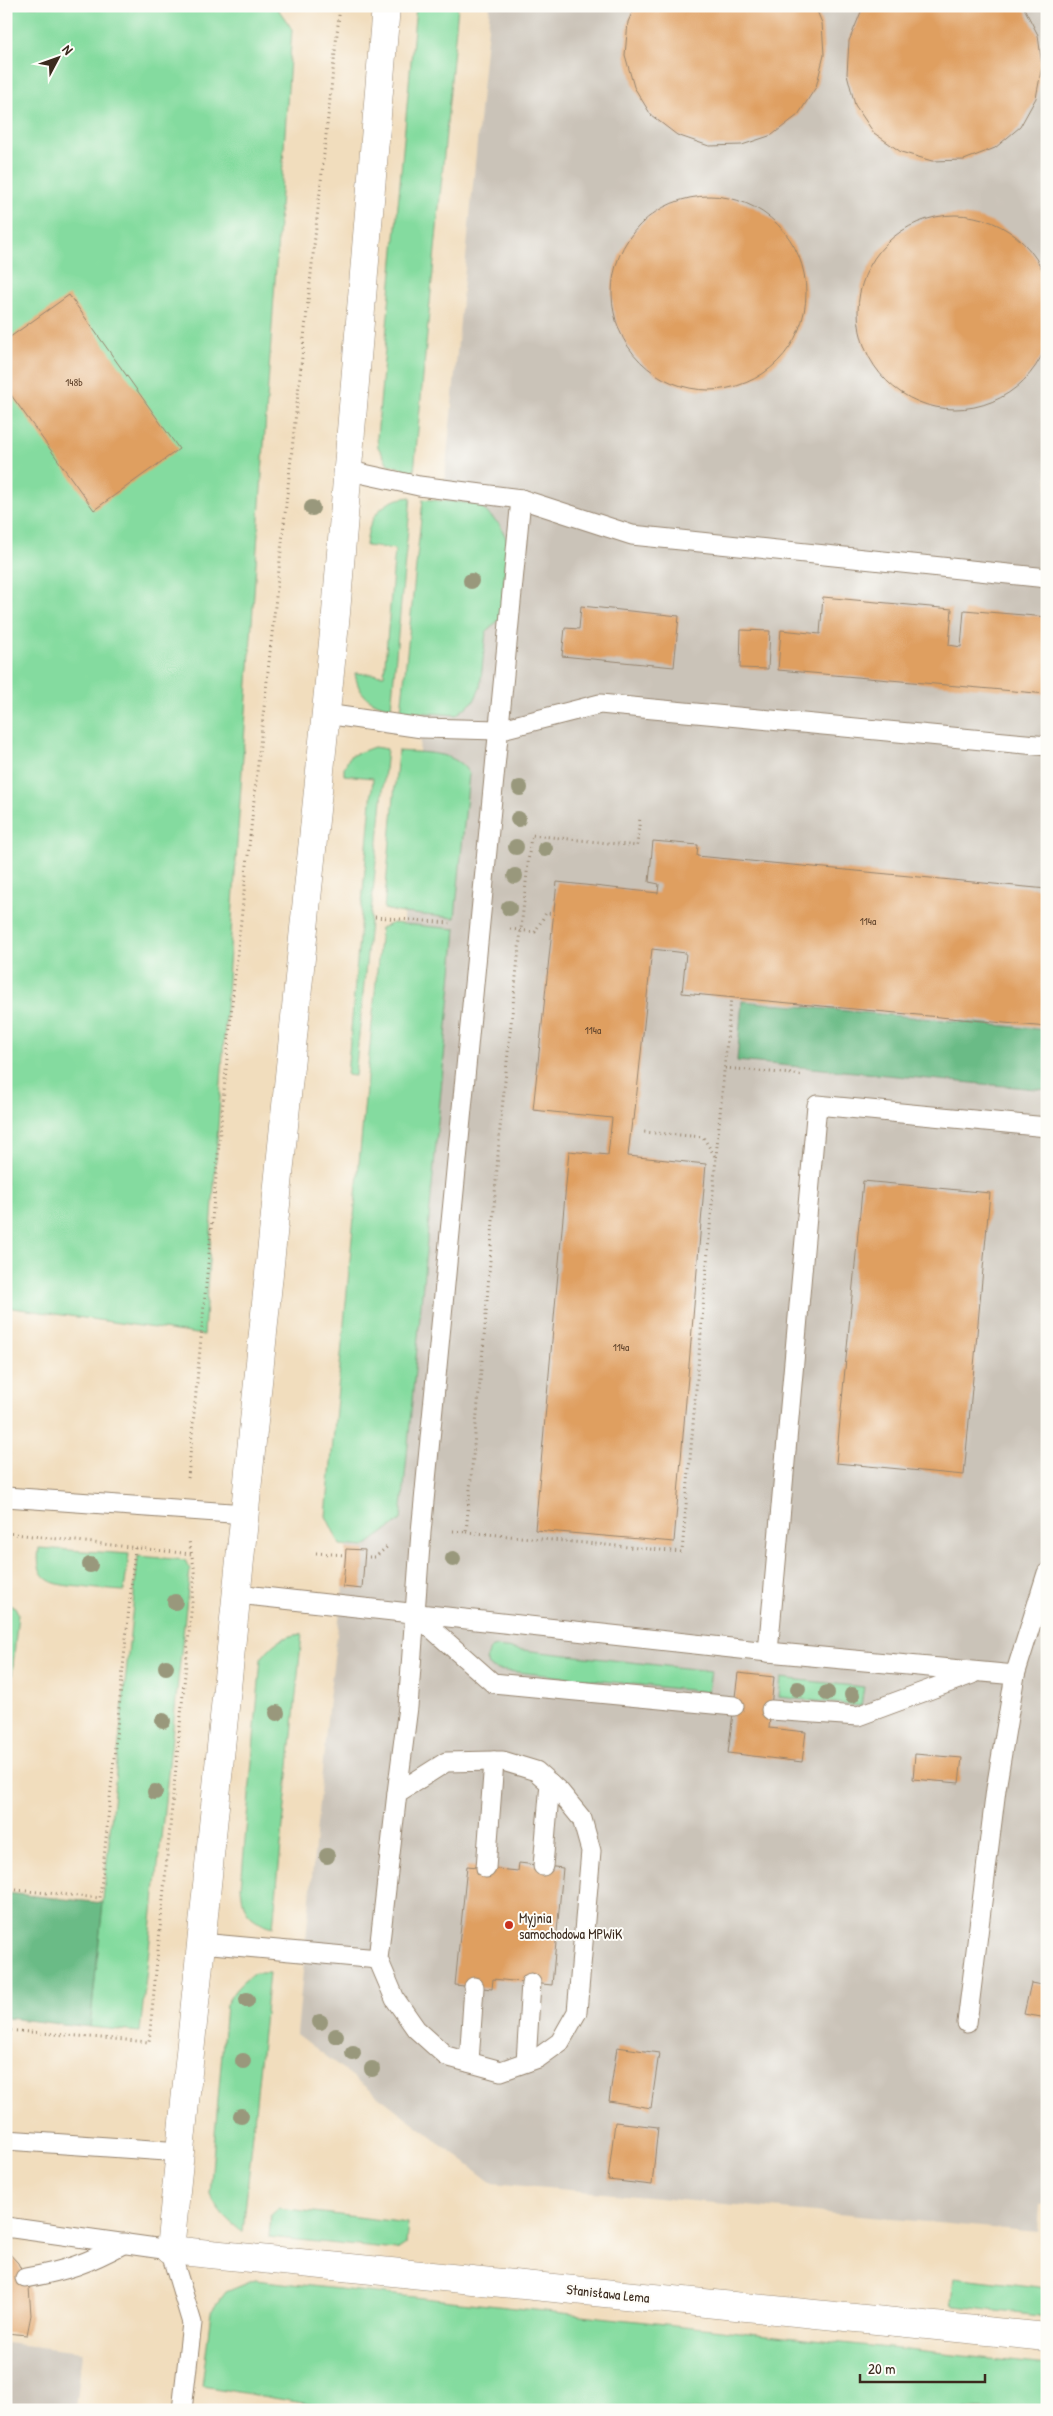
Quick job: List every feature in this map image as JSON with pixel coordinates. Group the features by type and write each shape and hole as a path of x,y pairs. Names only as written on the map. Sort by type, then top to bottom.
{"street":[{"path":"170,2250 350,471 386,6"},
{"name":"Stanisława Lema","path":"170,2250 1047,2337"}],"lane":[{"path":"350,471 419,486 521,499 632,535 1047,578"},
{"path":"397,1793 446,1762 503,1761 536,1771 560,1792 582,1819 591,1851 577,2012 560,2042 538,2058 501,2071 446,2056 416,2029 395,1999 378,1959 397,1793 408,1707 414,1613 521,499"},
{"path":"326,714 422,728 498,730 600,704 1047,746"},
{"path":"768,1652 817,1105 1047,1127"},
{"path":"6,1496 245,1514"},
{"path":"967,2023 996,1789 1015,1675 1047,1573"},
{"path":"237,1594 768,1652 1015,1675"},
{"path":"414,1613 493,1683 734,1706"},
{"path":"771,1710 858,1716 977,1672"},
{"path":"486,1868 494,1761"},
{"path":"543,1866 550,1783"},
{"path":"201,1943 378,1959"},
{"path":"526,2062 531,1983"},
{"path":"469,2062 474,1987"},
{"path":"6,2140 181,2152"},
{"path":"6,2227 170,2250 192,2323 182,2410"},
{"path":"25,2278 54,2273 88,2263 125,2244"}],"path":[{"path":"6,2030 148,2042 195,1572 190,1554 184,1510 234,985 340,6"},
{"path":"466,1532 485,1327 500,1128 531,835 637,846 640,817"},
{"path":"505,929 536,932 546,914 554,914"},
{"path":"376,917 456,924"},
{"path":"444,1530 682,1552 731,997"},
{"path":"643,1132 703,1137 716,1158"},
{"path":"6,1533 190,1554"},
{"path":"364,1557 375,1558 388,1546"},
{"path":"6,1889 100,1898 135,1548"},
{"path":"316,1553 346,1555"}],"shaded area":[{"path":"490,6 1047,6 1047,2205 1040,2206 1038,2232 492,2183 297,2034 329,1698 343,1587 403,919"},
{"path":"6,2343 82,2352 76,2410 6,2410"}],"green space":[{"path":"6,6 276,6 292,29 204,1335 6,1307"},
{"path":"416,6 458,6 414,472 388,464 378,447 377,437"},
{"path":"411,497 391,708 377,704 366,697 359,687 355,673 384,675 395,549 366,546 370,527 378,512 392,502"},
{"path":"423,499 478,504 500,525 507,540 501,618 486,632 480,688 474,701 456,715 401,711"},
{"path":"374,747 387,749 355,1076 347,1075 373,778 344,775 344,768 350,756"},
{"path":"398,751 438,754 456,761 469,774 455,918 403,913 384,909"},
{"path":"393,923 456,929 401,1520 364,1547 340,1545 326,1516 381,928"},
{"path":"742,1001 1047,1030 1047,1090 737,1061"},
{"path":"39,1548 129,1554 124,1591 62,1585 48,1580 40,1568 38,1559"},
{"path":"138,1556 185,1560 190,1570 140,2032 90,2027"},
{"path":"6,1606 15,1607 18,1613 6,1741"},
{"path":"302,1634 273,1927 257,1921 248,1913 243,1902 241,1886 261,1659 278,1641 289,1636"},
{"path":"496,1647 711,1671 708,1692 497,1670 489,1666 486,1660 490,1649"},
{"path":"781,1678 864,1687 861,1706 779,1697"},
{"path":"6,1893 103,1903 90,2027 6,2018"},
{"path":"255,1973 269,1973 243,2232 232,2224 216,2206 210,2194 226,2005 238,1987"},
{"path":"279,2208 408,2223 406,2244 397,2250 269,2237 271,2215"},
{"path":"954,2277 1047,2288 1047,2317 955,2306 951,2303"},
{"path":"255,2280 1047,2365 1047,2410 345,2410 202,2386 211,2312 226,2292"}],"building":[{"path":"635,6 815,6 822,23 824,55 816,87 798,115 772,135 742,145 709,146 677,135 651,115 634,87 625,55 628,22"},
{"path":"866,6 1023,6 1038,35 1042,66 1036,98 1020,127 995,148 964,160 932,161 901,152 874,133 855,105 847,74 849,41 861,12"},
{"path":"699,196 719,196 755,207 778,224 790,239 799,256 806,283 806,303 799,330 790,347 778,362 763,374 746,383 719,390 699,390 663,379 647,368 634,355 623,339 616,321 612,303 612,283 623,247 634,231 647,218 663,207 681,200"},
{"path":"955,215 983,219 1001,227 1016,237 1030,251 1040,266 1048,284 1052,312 1048,340 1040,358 1030,373 1016,387 1001,397 983,405 955,409 927,405 909,397 894,387 880,373 870,358 862,340 858,312 862,284 870,266 880,251 894,237 909,227 927,219"},
{"path":"69,295 179,449 94,510 6,388 6,340"},
{"path":"823,597 952,609 949,645 961,647 964,610 1047,617 1047,694 778,670 781,630 820,634"},
{"path":"581,606 679,616 674,667 562,656 565,628 579,629"},
{"path":"741,630 770,631 768,669 740,668"},
{"path":"653,841 698,845 697,856 1047,889 1047,1027 682,993 686,953 652,949 634,1120 632,1120 628,1156 706,1164 674,1542 535,1530 569,1151 608,1155 612,1118 533,1110 557,882 658,893 659,884 649,882"},
{"path":"863,1181 990,1193 964,1475 836,1463"},
{"path":"346,1549 365,1550 362,1589 343,1587"},
{"path":"738,1673 774,1677 769,1728 806,1732 802,1762 728,1753"},
{"path":"915,1754 962,1758 959,1783 913,1779"},
{"name":"Myjnia samochodowa MPWiK","path":"519,1863 563,1868 552,1985 493,1979 492,1989 455,1985 467,1866 518,1871"},
{"path":"1031,1983 1047,1986 1047,2018 1024,2014"},
{"path":"617,2047 659,2053 651,2108 609,2101"},
{"path":"615,2122 658,2127 652,2185 608,2180"},
{"path":"6,2250 18,2263 29,2287 31,2315 27,2335 6,2333"}],"place":[{"name":"Myjnia samochodowa MPWiK","path":"509,1925"}]}
